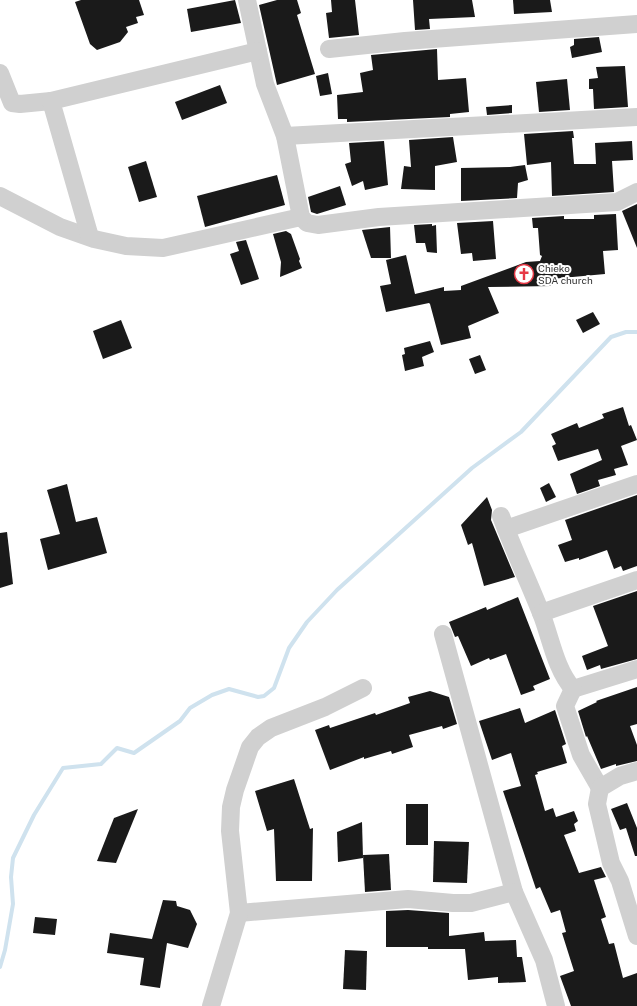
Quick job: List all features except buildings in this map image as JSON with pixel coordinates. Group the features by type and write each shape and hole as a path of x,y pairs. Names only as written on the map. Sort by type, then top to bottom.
{"street":[{"path":"247,0 265,84 285,136 301,217 307,222 318,225 379,216 617,202 637,192"},
{"path":"329,49 405,41 637,24"},
{"path":"0,73 12,103 20,104 51,101 258,51"},
{"path":"51,101 90,237"},
{"path":"285,136 637,117"},
{"path":"0,196 60,227 90,237 126,246 163,248 301,217"},
{"path":"573,689 562,673 541,612 503,522 637,484"},
{"path":"541,612 637,580"},
{"path":"443,634 514,892 544,960 556,1006"},
{"path":"637,670 573,689 565,706 581,755 600,788 597,804 611,863 620,882 637,936"},
{"path":"211,1006 239,913 230,831 231,807 235,790 250,747 258,737 271,728 325,707 364,688"},
{"path":"600,788 620,776 637,771"},
{"path":"239,913 408,899 471,903 514,892"}],"waterway":[{"path":"0,967 5,950 13,904 11,877 13,858 34,815 63,768 101,764 117,748 134,753 180,721 190,708 212,695 229,689 258,697 264,696 274,688 289,648 307,622 337,590 472,468 521,432 611,337 626,332 637,332"}],"place":[{"name":"Chieko SDA church","path":"524,274"}]}
